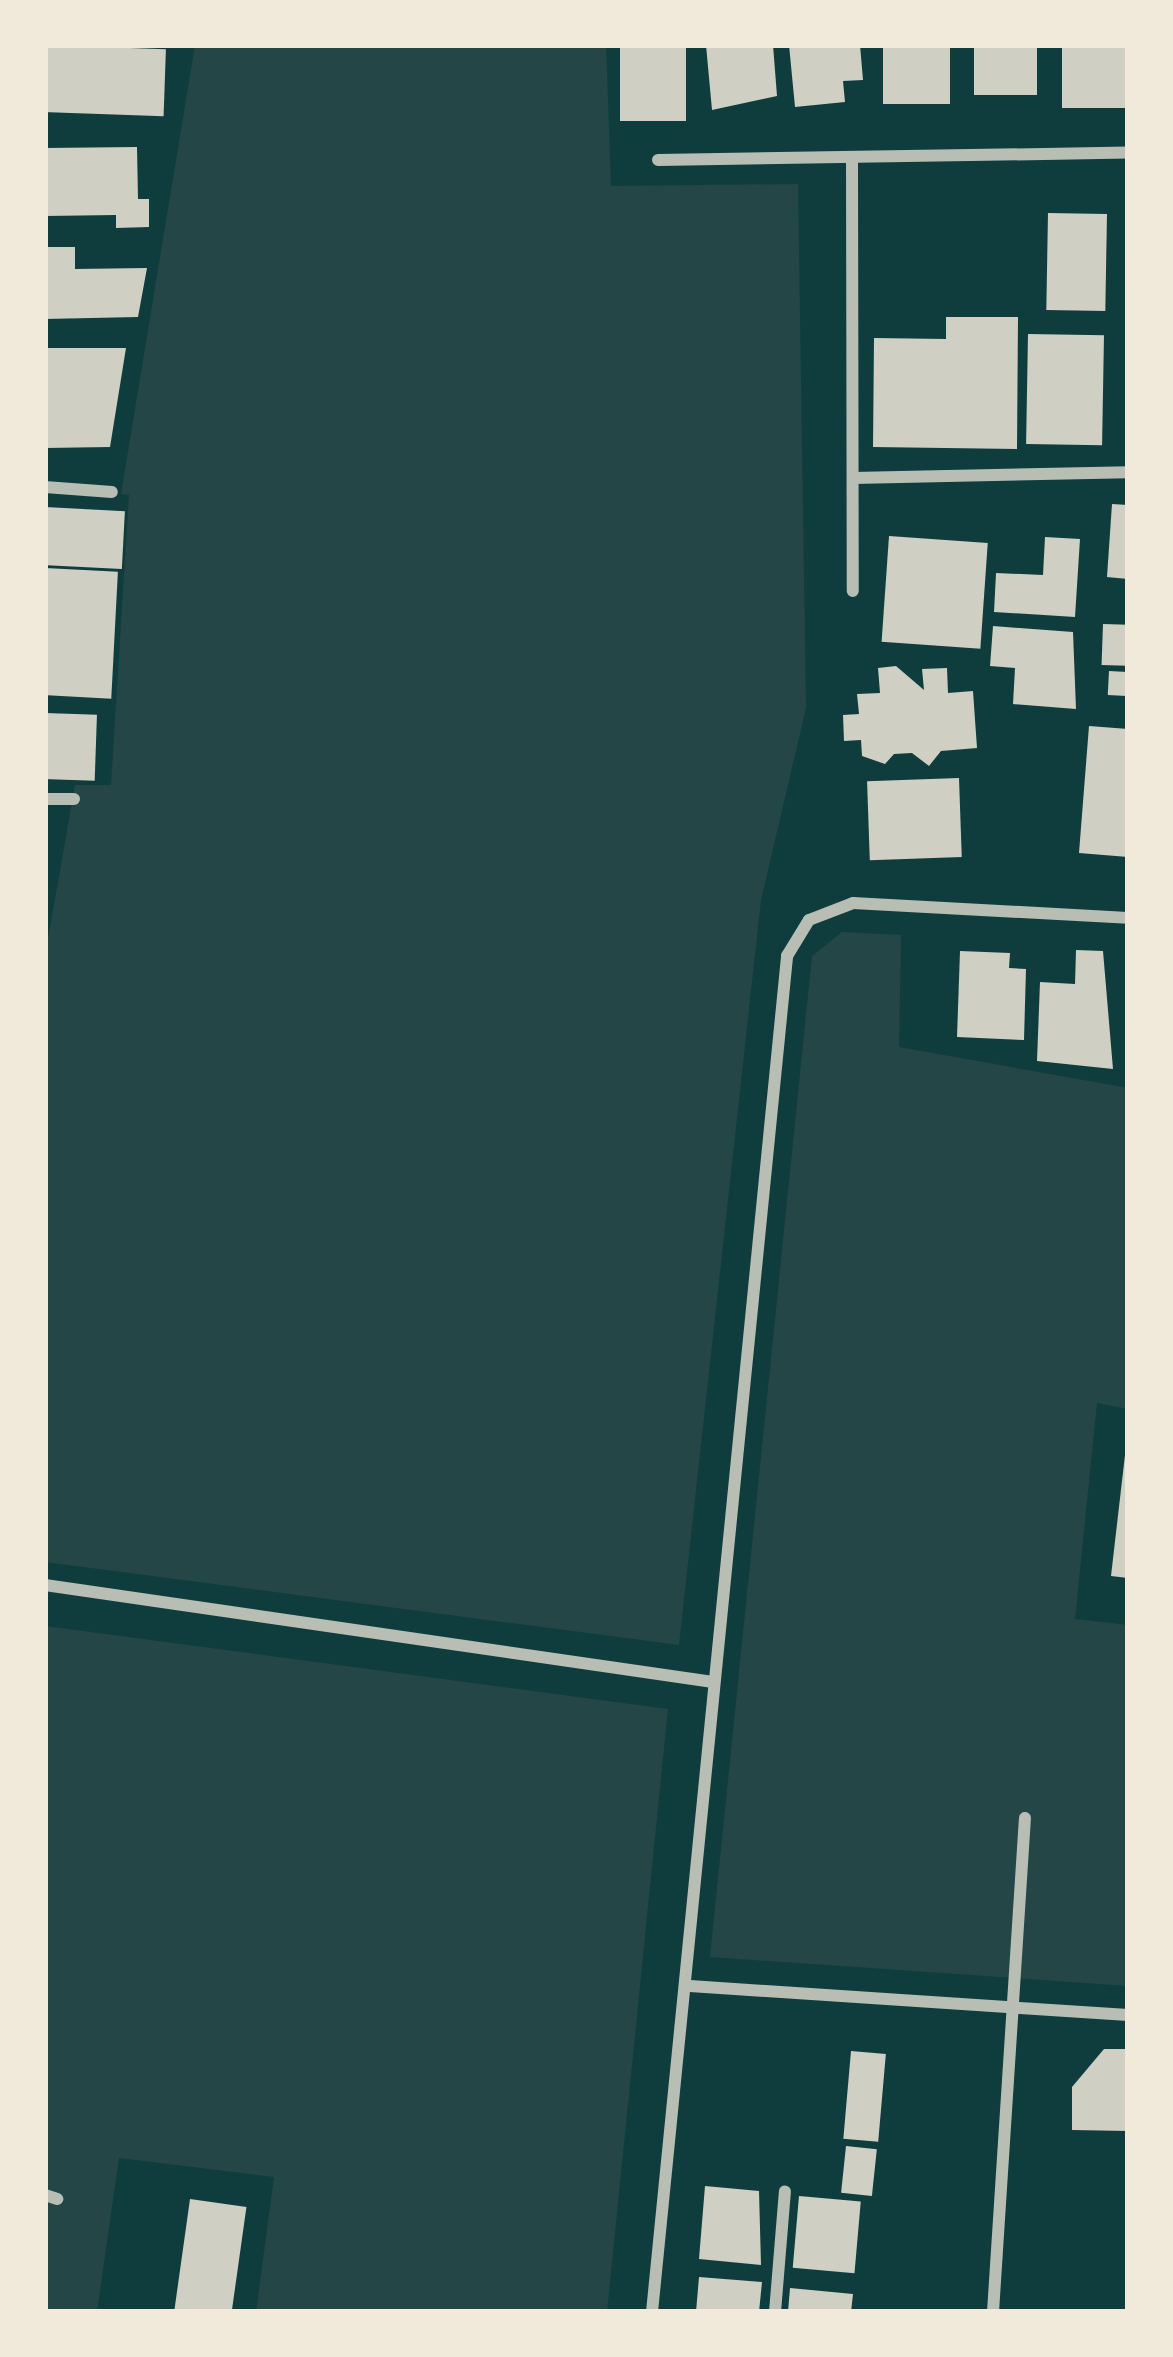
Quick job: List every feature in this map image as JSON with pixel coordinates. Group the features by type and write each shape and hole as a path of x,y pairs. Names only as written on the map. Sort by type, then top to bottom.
{"street":[{"path":"658,160 1128,153"},
{"path":"852,157 853,591"},
{"path":"853,478 1128,472"},
{"path":"45,488 112,492"},
{"path":"45,799 74,799"},
{"path":"652,2312 690,1986 713,1682 788,956 809,920 853,903 1128,918"},
{"path":"45,1585 713,1682"},
{"path":"993,2312 1025,1818"},
{"path":"690,1986 1128,2015"},
{"path":"775,2312 785,2191"}],"shaded area":[{"path":"195,45 606,45 611,186 798,184 806,708 761,900 679,1645 45,1562 45,956 75,785 111,785 129,495 121,494"},
{"path":"842,932 901,935 899,1047 1128,1088 1128,1409 1097,1403 1075,1619 1128,1625 1128,1986 710,1957 812,956"},
{"path":"45,1626 668,1709 607,2312 256,2312 274,2177 119,2158 97,2312 45,2312"}],"building":[{"path":"45,45 166,49 164,116 45,112"},
{"path":"620,45 686,45 686,121 620,121"},
{"path":"706,45 773,45 777,96 712,110"},
{"path":"789,45 860,45 863,80 843,81 845,102 795,107"},
{"path":"883,45 950,45 950,104 883,104"},
{"path":"974,45 1037,45 1037,95 974,95"},
{"path":"1062,45 1128,45 1128,108 1062,108"},
{"path":"137,147 138,199 149,199 149,227 116,228 116,215 45,216 45,148"},
{"path":"1048,213 1107,214 1105,311 1046,310"},
{"path":"45,247 75,247 75,269 147,268 138,317 45,319"},
{"path":"946,317 1018,317 1017,449 873,447 874,338 946,339"},
{"path":"1028,334 1104,335 1102,445 1026,444"},
{"path":"45,348 126,348 110,447 45,448"},
{"path":"1112,504 1128,505 1128,579 1107,577"},
{"path":"45,507 125,511 122,569 45,565"},
{"path":"889,536 988,543 980,649 882,642"},
{"path":"1045,537 1080,539 1075,617 994,612 996,573 1043,575"},
{"path":"45,568 118,572 111,699 45,695"},
{"path":"1103,624 1128,625 1127,666 1102,665"},
{"path":"993,626 1073,632 1076,709 1013,704 1015,668 990,666"},
{"path":"896,666 924,690 922,669 947,668 948,693 973,691 977,748 941,751 929,766 912,753 894,754 885,764 862,756 861,740 844,741 843,715 859,714 857,694 880,693 878,668"},
{"path":"1109,671 1128,672 1127,696 1108,695"},
{"path":"45,713 97,715 95,781 45,779"},
{"path":"1089,726 1128,729 1128,857 1079,853"},
{"path":"959,778 962,857 870,860 867,781"},
{"path":"1076,950 1103,951 1113,1069 1037,1061 1040,982 1075,984"},
{"path":"960,951 1010,953 1009,968 1026,969 1024,1040 957,1037"},
{"path":"1128,1455 1128,1578 1111,1576"},
{"path":"1104,2049 1128,2049 1128,2131 1072,2130 1072,2087"},
{"path":"851,2051 886,2054 878,2142 843,2139"},
{"path":"846,2146 877,2149 872,2196 841,2193"},
{"path":"705,2186 759,2191 761,2265 699,2259"},
{"path":"799,2196 861,2201 854,2273 793,2268"},
{"path":"190,2199 246,2207 232,2312 174,2312"},
{"path":"699,2277 762,2282 759,2312 696,2312"},
{"path":"790,2288 853,2294 851,2312 788,2312"}]}
